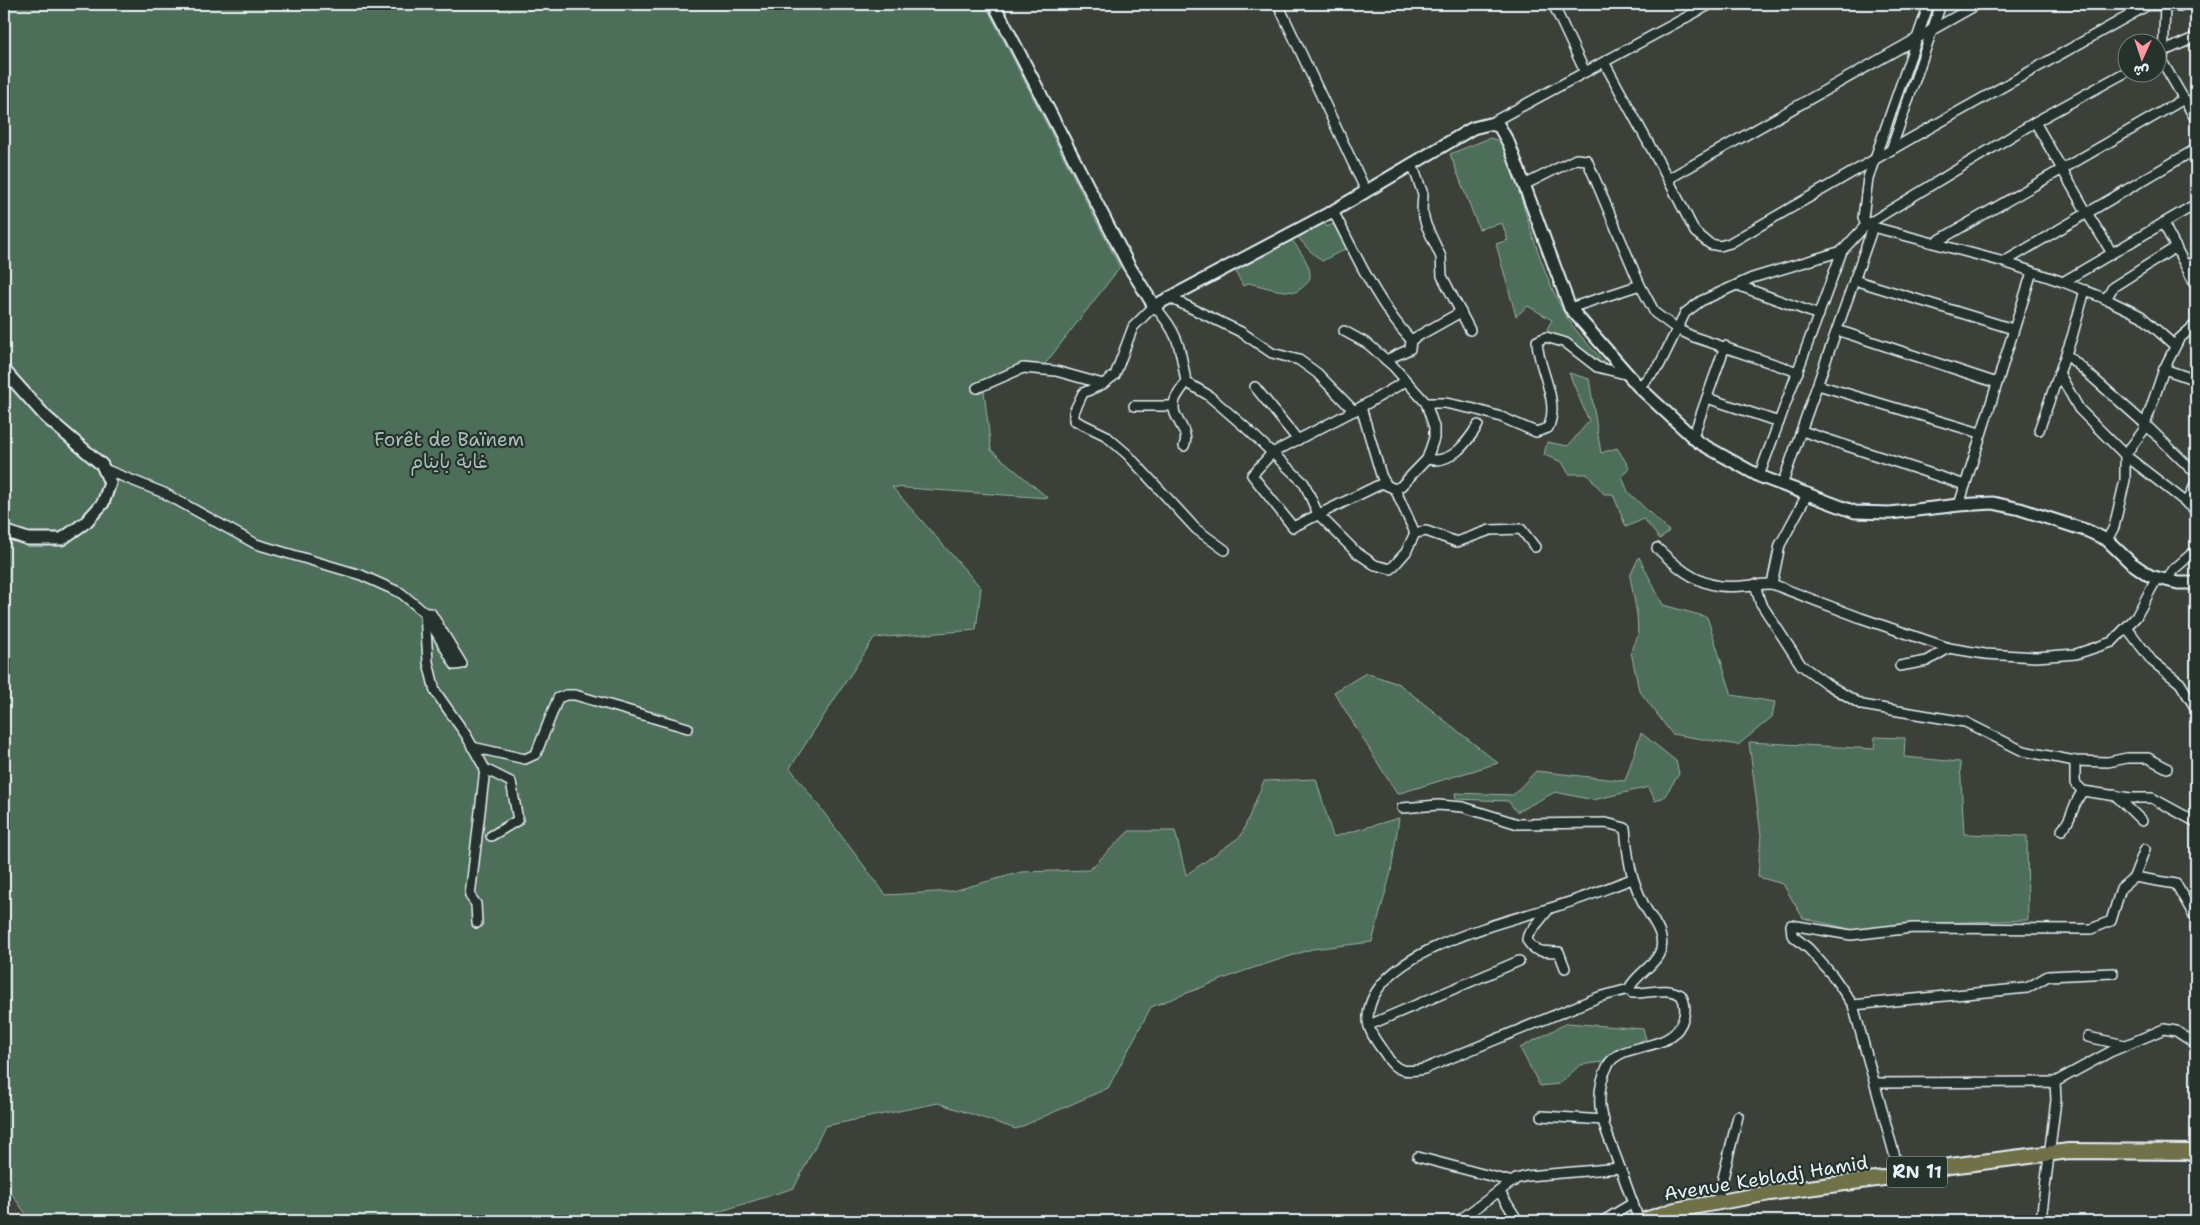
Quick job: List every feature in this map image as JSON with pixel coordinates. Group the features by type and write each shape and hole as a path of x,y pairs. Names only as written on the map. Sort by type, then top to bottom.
{"main road":[{"name":"Avenue Kebladj Hamid","path":"1640,1221 1675,1210 1717,1203 1950,1166 2049,1153 2069,1151 2196,1152"}],"street":[{"path":"994,4 1129,266 1154,306 1169,322 1179,340 1186,382 1174,401 1174,412 1185,433 1187,441 1184,446"},
{"path":"1278,4 1366,191"},
{"path":"1554,4 1585,72"},
{"path":"1225,550 1196,529 1127,454 1105,435 1074,420 1074,412 1083,393 1103,384 1115,375 1133,327 1154,306 1333,210 1472,128 1489,124 1711,4"},
{"path":"1929,4 1920,37 1868,178 1863,218 1869,226 2004,262 2085,290 2142,316 2175,346"},
{"path":"1891,150 1941,4"},
{"path":"1668,179 1978,4"},
{"path":"1604,62 1695,232 1704,241 1720,246 1730,243 2148,5 2180,6 2184,4"},
{"path":"2163,32 2165,5"},
{"path":"1920,37 1926,47"},
{"path":"2168,49 2196,37"},
{"path":"2168,72 2196,120"},
{"path":"1759,476 1842,252 1869,226 2035,122 2118,76"},
{"path":"1934,243 2184,99"},
{"path":"2035,122 2112,253"},
{"path":"1489,124 1499,126 1509,144 1570,308 1639,387 1693,437 1720,455 1759,476 1855,512 1890,513 1993,503 2020,509 2088,531 2107,540 2130,562 2150,576 2196,583"},
{"path":"2004,262 2196,149"},
{"path":"1524,185 1576,159 1587,160 1640,285 1655,313 1677,329 1694,337 1798,372"},
{"path":"1412,164 1423,194 1422,210 1426,225 1441,257 1442,276 1470,330"},
{"path":"2063,282 2196,204"},
{"path":"1333,210 1366,274 1395,323 1411,340 1410,349 1386,360"},
{"path":"2163,223 2196,286"},
{"path":"1782,485 1854,280 1869,226"},
{"path":"2106,299 2113,287 2176,247"},
{"path":"1639,387 1659,366 1685,313 1701,301 1752,278 1842,252"},
{"path":"2186,266 2196,260"},
{"path":"1959,505 2032,272"},
{"path":"1854,280 2013,329"},
{"path":"1570,308 1640,285"},
{"path":"1737,285 1819,315"},
{"path":"2039,430 2066,354 2085,290"},
{"path":"1170,298 1240,332 1272,353 1299,360 1317,372 1357,409 1381,475 1386,485 1395,489 1414,533 1406,552 1391,569 1375,565 1356,552 1318,514 1304,483 1208,395 1186,382"},
{"path":"1411,340 1461,312"},
{"path":"2107,540 2114,527 2126,480 2125,455 2143,431 2164,369 2175,346 2179,339 2196,324"},
{"path":"1837,330 1996,383"},
{"path":"1344,332 1368,344 1426,402 1434,427 1434,438 1427,459 1401,486 1395,489"},
{"path":"1426,402 1474,409 1501,417 1536,432 1548,428 1553,418 1552,405 1537,354 1537,341 1546,337 1566,343 1597,367 1628,376"},
{"path":"1693,437 1725,346"},
{"path":"2066,354 2145,424 2191,469 2196,470"},
{"path":"977,388 1023,368 1056,371 1103,384"},
{"path":"2164,369 2196,380"},
{"path":"4,370 46,417 104,469 164,493 256,544 361,574 401,593 425,613 456,665 462,664 431,613 425,613"},
{"path":"2059,373 2080,409 2125,455 2196,513"},
{"path":"1385,482 1293,526 1252,475 1272,453 1406,381"},
{"path":"1818,384 1980,433"},
{"path":"1255,387 1298,440"},
{"path":"1707,398 1779,422"},
{"path":"1134,406 1174,406"},
{"path":"1427,459 1436,462 1450,456 1467,443 1478,425"},
{"path":"1802,431 1965,485"},
{"path":"4,531 28,540 62,539 86,522 103,503 110,482 104,469"},
{"path":"2187,504 2196,482"},
{"path":"1772,584 1780,545 1808,493"},
{"path":"1414,533 1426,531 1457,542 1490,530 1521,529 1535,547"},
{"path":"1657,548 1682,571 1705,582 1721,586 1772,584 1861,618 1949,648 1984,654 2036,656 2076,654 2112,642 2136,617 2162,579 2196,550"},
{"path":"1755,584 1760,602 1801,665 1827,684 1862,705 1965,722 2022,751 2075,761 2108,762 2127,758 2148,758 2167,768"},
{"path":"425,613 428,662 435,691 485,769 511,782 518,820 492,836"},
{"path":"2127,628 2144,652 2192,694 2196,709"},
{"path":"1900,666 1927,661 1949,648"},
{"path":"472,747 525,759 536,754 558,698 566,694 688,728"},
{"path":"2075,761 2075,783 2083,791 2130,798 2152,798 2196,822"},
{"path":"477,923 476,904 470,896 485,769"},
{"path":"2062,830 2070,821 2083,791"},
{"path":"2115,795 2142,821"},
{"path":"1402,808 1438,804 1463,807 1518,824 1606,823 1624,828 1632,879 1661,935 1660,953 1647,971 1631,984 1629,989"},
{"path":"1900,1175 1853,1005 1833,976 1809,949 1792,935 1791,925 1851,935 1913,928 2091,929 2111,921 2121,888 2134,877 2145,849"},
{"path":"2134,877 2176,884 2196,919"},
{"path":"1629,989 1599,997 1424,1069 1410,1072 1392,1065 1369,1025 1368,1018 1379,986 1392,972 1407,961 1482,928 1549,909 1632,879"},
{"path":"1549,909 1528,934 1527,940 1532,948 1536,950 1558,952 1565,968"},
{"path":"1369,1025 1519,961"},
{"path":"1853,1005 2027,988 2048,976 2113,973"},
{"path":"1629,989 1632,993 1665,989 1681,995 1685,1002 1683,1022 1665,1041 1618,1056 1609,1063 1603,1075 1600,1089 1600,1107 1640,1221"},
{"path":"1876,1083 2055,1082 2126,1045 2164,1029 2176,1031 2196,1044"},
{"path":"2088,1037 2126,1045"},
{"path":"2043,1221 2042,1212 2056,1100 2055,1082"},
{"path":"1542,1116 1604,1120"},
{"path":"1717,1203 1738,1116"},
{"path":"1418,1157 1513,1182"},
{"path":"1458,1221 1513,1182 1527,1176 1541,1173 1620,1168"},
{"path":"1499,1192 1518,1221"},
{"path":"1604,1221 1633,1203"}],"green space":[{"name":"Forêt de Baïnem غابة باينام","path":"4,4 985,4 1120,267 1045,364 984,391 991,450 1048,498 892,487 981,588 976,630 874,638 790,768 886,895 953,891 1021,872 1089,870 1129,831 1175,831 1186,875 1241,836 1264,781 1316,779 1333,837 1399,818 1391,872 1372,942 1312,949 1244,971 1151,1007 1108,1088 1016,1129 938,1103 825,1126 794,1188 690,1221 30,1220 4,1183"},
{"path":"1490,138 1500,141 1506,150 1538,253 1563,311 1579,333 1610,367 1592,359 1562,337 1548,334 1547,329 1552,320 1528,306 1516,316 1496,244 1508,240 1502,223 1479,229 1450,154"},
{"path":"1323,220 1327,227 1333,224 1347,248 1322,261 1296,235"},
{"path":"1291,239 1302,253 1310,271 1310,277 1305,285 1296,292 1276,290 1249,283 1243,286 1235,270"},
{"path":"1569,373 1589,379 1601,453 1617,448 1629,467 1622,477 1628,492 1669,531 1660,539 1644,519 1626,527 1613,494 1604,494 1587,474 1569,474 1562,462 1544,455 1547,442 1568,446 1589,421"},
{"path":"1639,557 1663,605 1707,617 1732,695 1775,702 1772,717 1738,745 1672,734 1639,690 1631,652 1638,635 1637,614 1630,576"},
{"path":"1366,673 1399,684 1498,763 1397,794 1334,692"},
{"path":"1641,733 1676,761 1679,774 1664,797 1655,801 1649,787 1593,800 1555,792 1517,812 1508,801 1456,799 1455,793 1513,795 1536,771 1625,781"},
{"path":"1875,737 1905,738 1904,757 1960,762 1964,834 2027,836 2028,920 1914,924 1853,930 1803,918 1783,884 1758,877 1761,835 1749,742 1874,749"},
{"path":"1567,1023 1643,1029 1646,1039 1612,1052 1602,1062 1580,1065 1559,1084 1540,1086 1520,1048"}]}
